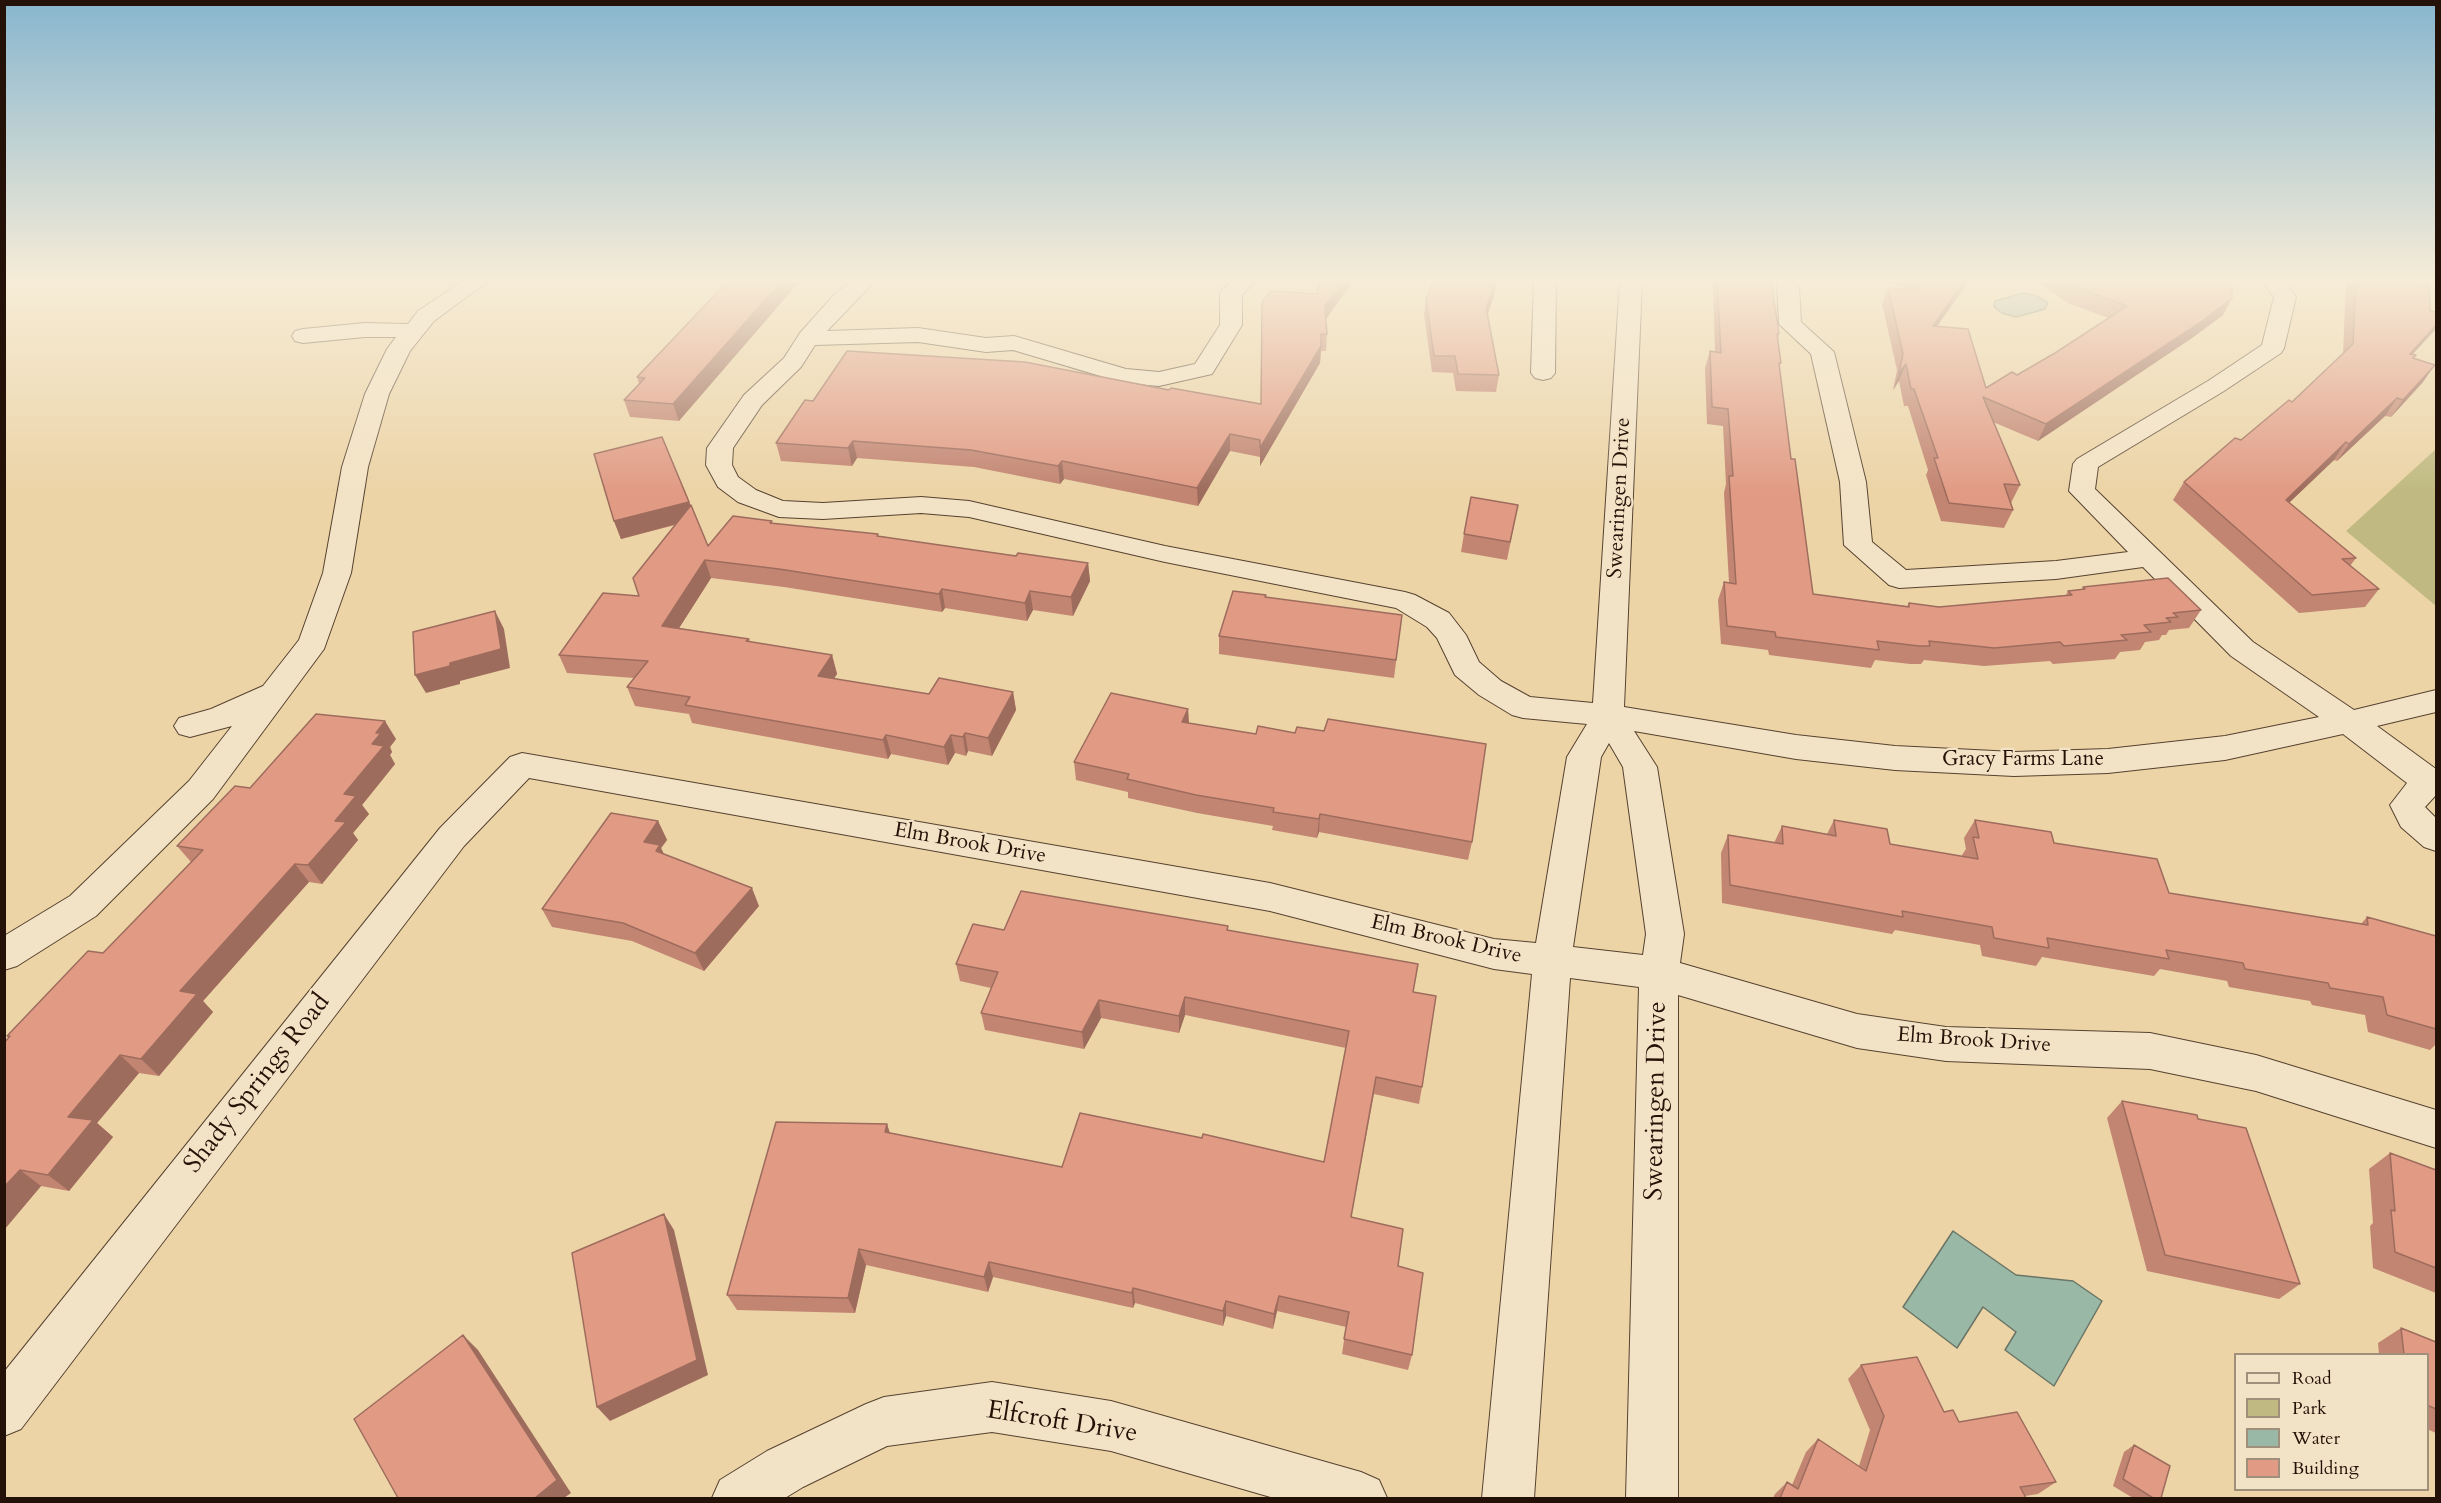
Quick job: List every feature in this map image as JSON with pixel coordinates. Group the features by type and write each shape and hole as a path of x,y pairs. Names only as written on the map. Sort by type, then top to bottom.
{"street":[{"path":"4,955 83,906 201,790 313,642 338,573 355,467 377,394 398,351"},
{"name":"Gracy Farms Lane","path":"800,351 793,362 753,400 720,448 719,465 727,482 747,495 779,509 823,511 921,505 969,509 1165,554 1405,601 1438,620 1451,635 1466,668 1490,688 1523,707 1608,715 1807,748 1895,758 2014,764 2108,760 2225,748 2436,701"},
{"path":"1041,351 1124,376 1160,379 1204,369 1215,351"},
{"path":"1543,351 1543,373"},
{"name":"Swearingen Drive","path":"1508,1498 1552,962 1584,757 1608,715 1627,351"},
{"path":"1821,351 1853,482 1857,545 1899,579 2056,570 2150,558"},
{"path":"2268,351 2216,386 2086,464 2082,491 2242,649 2432,782 2407,805 2413,818 2436,838"},
{"path":"190,726 221,718 276,692"},
{"name":"Swearingen Drive","path":"1608,715 1640,767 1665,934 1659,973 1652,1498"},
{"name":"Elm Brook Drive","path":"522,765 1269,897 1494,954 1659,973 1857,1031 1946,1044 2150,1051 2256,1073 2436,1129"},
{"name":"Shady Springs Road","path":"4,1412 452,837 522,765"},
{"name":"Elfcroft Drive","path":"738,1498 784,1468 884,1422 992,1407 1111,1426 1361,1498"}],"green space":[{"path":"2436,449 2436,606 2346,531"}],"water":[{"path":"1953,1231 2016,1275 2073,1281 2102,1301 2054,1386 2005,1350 2016,1332 1983,1307 1957,1348 1903,1307"}],"building":[{"path":"662,351 720,351 673,404 624,400 645,378 637,377"},
{"path":"847,351 1025,362 1169,390 1171,388 1261,404 1262,351 1318,351 1260,448 1260,440 1230,434 1197,488 1062,461 1058,466 971,450 853,441 848,448 776,443 805,400 813,401"},
{"path":"1433,351 1494,351 1499,375 1458,374 1455,356 1434,356"},
{"path":"1710,351 1721,353 1721,351 1779,351 1791,459 1795,459 1813,594 1909,607 1909,603 1939,607 2072,595 2068,591 2085,589 2083,587 2168,578 2201,610 2173,613 2178,617 2166,618 2171,622 2144,625 2151,632 2121,635 2127,640 2064,646 2060,642 1994,648 1929,641 1930,646 1877,641 1879,650 1776,637 1775,632 1727,626 1724,582 1736,584 1729,476 1733,476 1728,409 1712,407"},
{"path":"1902,351 1975,351 1986,388 2012,372 2017,375 2058,351 2157,351 2046,424 1983,397 2020,485 2004,484 2013,510 1949,503 1934,458 1938,458 1914,389 1911,389 1906,364 1899,373"},
{"path":"2345,351 2413,351 2410,354 2416,355 2413,358 2435,365 2403,400 2397,398 2349,444 2346,442 2286,500 2356,558 2342,559 2379,589 2312,595 2184,482 2235,438 2241,440 2289,400 2292,402"},
{"path":"662,437 689,502 614,521 594,454"},
{"path":"1471,497 1518,505 1510,542 1464,534"},
{"path":"691,505 708,546 733,516 772,521 770,523 878,534 877,536 1016,556 1018,553 1088,563 1071,597 1030,591 1025,603 942,589 939,594 705,560 662,626 749,639 746,641 832,655 818,676 929,694 939,678 1013,692 988,738 965,733 963,737 951,735 944,747 886,735 883,740 685,705 690,697 627,687 648,661 559,655 603,593 639,596 633,578"},
{"path":"1233,591 1402,615 1396,660 1219,636"},
{"path":"495,611 501,649 415,675 413,632"},
{"path":"1111,693 1188,709 1182,722 1256,734 1258,726 1295,733 1297,727 1324,731 1328,719 1486,744 1472,842 1320,814 1319,819 1273,812 1274,808 1196,795 1127,779 1129,774 1074,762"},
{"path":"316,714 385,721 376,733 381,733 372,744 384,746 344,794 356,796 335,821 346,822 308,865 295,864 180,991 197,994 141,1059 120,1055 68,1117 93,1120 48,1175 20,1170 4,1187 4,1043 10,1036 7,1036 88,951 103,953 203,850 177,846 235,786 250,788"},
{"path":"611,813 658,821 644,842 660,845 656,851 752,888 695,953 623,923 542,909"},
{"path":"1834,820 1887,829 1890,844 1978,859 1973,837 1979,838 1975,820 2051,832 2054,843 2157,859 2169,893 2368,925 2367,917 2436,936 2436,1029 2387,1015 2383,997 2330,988 2328,983 2245,969 2243,963 2166,950 2169,959 2047,938 2049,948 1994,938 1992,927 1902,911 1903,917 1730,885 1728,835 1783,844 1782,826 1836,836"},
{"path":"1021,891 1228,926 1227,930 1418,964 1413,992 1436,996 1422,1087 1376,1077 1351,1217 1403,1229 1398,1266 1423,1273 1412,1355 1344,1339 1349,1312 1279,1296 1274,1314 1226,1301 1223,1311 1133,1288 1132,1293 989,1262 984,1277 859,1249 848,1298 727,1295 776,1122 887,1124 885,1132 1062,1167 1080,1113 1202,1138 1203,1134 1324,1162 1349,1031 1185,997 1179,1016 1099,1000 1082,1032 981,1013 998,972 956,964 973,924 1004,930"},
{"path":"2122,1101 2197,1115 2198,1119 2246,1128 2300,1284 2165,1255"},
{"path":"2390,1153 2436,1170 2436,1268 2395,1252 2391,1210 2395,1211"},
{"path":"664,1214 697,1360 597,1407 572,1253"},
{"path":"2401,1328 2436,1342 2436,1409 2429,1406 2429,1353 2404,1353"},
{"path":"463,1335 557,1480 535,1498 398,1498 354,1419"},
{"path":"1917,1357 1944,1412 1953,1410 1959,1422 2017,1412 2056,1482 2020,1487 2026,1498 1780,1498 1787,1482 1798,1489 1818,1439 1866,1471 1884,1416 1861,1365"},
{"path":"2134,1445 2170,1466 2161,1498 2153,1498 2123,1479"}]}
